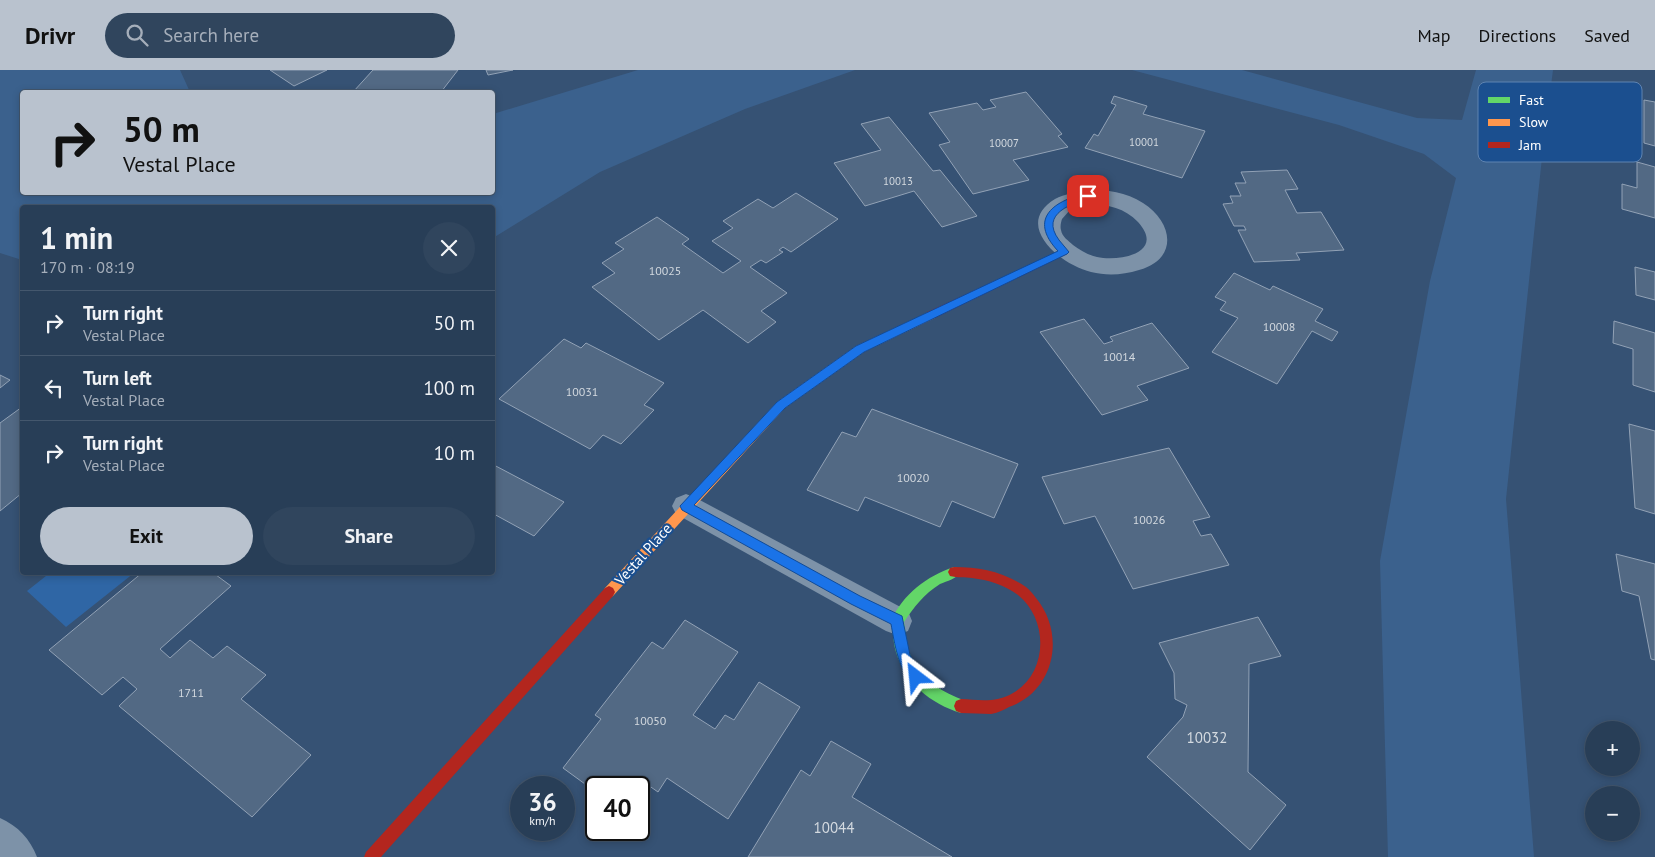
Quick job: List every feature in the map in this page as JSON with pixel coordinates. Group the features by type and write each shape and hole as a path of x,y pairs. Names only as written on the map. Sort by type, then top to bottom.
{"street":[{"path":"1088,196 1107,197 1124,202 1140,210 1151,220 1157,230 1157,242 1153,252 1143,260 1129,266 1112,268 1095,266 1078,260 1064,252 1053,240 1049,228 1051,216 1059,206 1072,199 1088,196"},
{"name":"Vestal Place","path":"371,857 686,506 781,405 860,349 1064,252"},
{"path":"686,506 897,621"},
{"path":"954,572 978,572 1001,578 1022,590 1038,608 1048,629 1050,652 1043,675 1029,692 1008,704 984,708 958,706 935,695 916,677 904,656 897,621 915,594 932,580 954,572"},
{"path":"0,836 19,857"}],"shaded area":[{"path":"0,70 180,70 189,90 20,90 20,195 495,195 495,113 638,70 855,70 745,109 600,172 495,237 495,205 20,205 20,259 0,253"},
{"path":"1132,70 1242,70 1417,118 1462,120 1476,70 1553,70 1551,82 1478,82 1478,162 1542,162 1506,499 1534,857 1388,857 1380,561 1430,281 1456,178 1424,154 1339,125"},
{"path":"47,575 131,575 66,627 27,591"}],"building":[{"path":"270,70 327,70 294,86"},
{"path":"373,70 458,70 443,90 355,90"},
{"path":"486,70 513,70 488,75"},
{"path":"1026,92 1062,134 1058,136 1068,147 1013,160 1029,180 973,194 939,145 950,142 929,113 977,103 983,110 996,107 990,100"},
{"path":"1114,96 1147,106 1143,114 1205,131 1182,178 1085,148 1094,134 1098,136 1116,105 1111,103"},
{"path":"1644,100 1655,102 1655,146 1644,143"},
{"path":"889,117 933,171 940,170 977,216 942,227 914,191 865,206 834,163 881,150 861,124"},
{"path":"1637,162 1655,167 1655,218 1622,209 1622,184 1637,188"},
{"path":"1287,170 1298,189 1285,190 1297,213 1321,212 1344,250 1296,253 1300,260 1254,262 1238,230 1246,230 1244,226 1234,226 1223,204 1233,203 1230,196 1241,196 1235,183 1246,183 1241,172"},
{"path":"796,193 838,219 791,252 783,247 779,250 783,252 766,263 761,260 750,267 787,293 761,311 776,322 748,343 703,310 659,340 592,287 615,273 602,263 624,249 615,243 657,217 689,239 682,244 723,273 741,261 712,241 733,228 723,221 758,199 773,208"},
{"path":"1635,267 1655,272 1655,300 1636,295"},
{"path":"1234,273 1270,290 1273,286 1323,309 1315,321 1338,332 1332,341 1312,331 1277,384 1212,352 1238,318 1220,310 1226,302 1215,297"},
{"path":"1084,319 1104,344 1113,341 1110,337 1152,323 1189,368 1137,386 1148,400 1102,415 1040,332"},
{"path":"1614,321 1655,333 1655,392 1633,385 1633,349 1613,343"},
{"path":"564,339 581,348 586,343 664,383 644,405 654,410 621,444 603,435 590,449 499,399"},
{"path":"0,375 10,380 0,388"},
{"path":"20,408 20,495 0,511 0,423"},
{"path":"872,409 1018,464 994,518 952,501 940,527 865,497 858,511 807,490 842,432 856,437"},
{"path":"1629,424 1655,431 1655,514 1635,508"},
{"path":"1169,448 1210,517 1193,521 1201,536 1211,534 1229,565 1133,589 1095,516 1064,524 1042,477"},
{"path":"495,466 564,502 534,536 495,515"},
{"path":"1616,554 1655,564 1655,660 1651,659 1639,596 1622,591"},
{"path":"139,575 216,575 231,586 160,649 170,658 190,640 213,658 227,646 266,675 241,699 311,755 252,817 119,706 137,689 123,677 102,695 49,650"},
{"path":"1258,617 1281,656 1249,664 1248,772 1286,805 1250,850 1147,757 1183,717 1187,705 1175,699 1174,673 1159,643"},
{"path":"685,620 738,652 693,715 715,729 725,715 734,720 759,682 800,707 728,819 667,778 658,792 650,786 650,776 585,776 585,784 563,768 601,719 595,715 652,642 663,649"},
{"path":"831,741 871,764 852,797 952,857 748,857 801,770 810,776"}],"traffic: fast":[{"path":"954,572 935,581 921,591 897,621 904,656 919,681 934,694 961,706"}],"traffic: slow":[{"path":"609,592 781,405 860,349 931,315"}],"traffic: jam":[{"path":"931,315 1064,252"},
{"path":"954,572 996,577 1023,592 1040,612 1047,636 1046,660 1036,681 1018,698 993,707 961,706"},
{"path":"371,857 609,592"}],"route":[{"path":"916,677 904,656 897,621 686,506 781,405 860,349 1064,252 1053,240 1049,228 1051,216 1059,206 1072,199 1088,196"}]}
